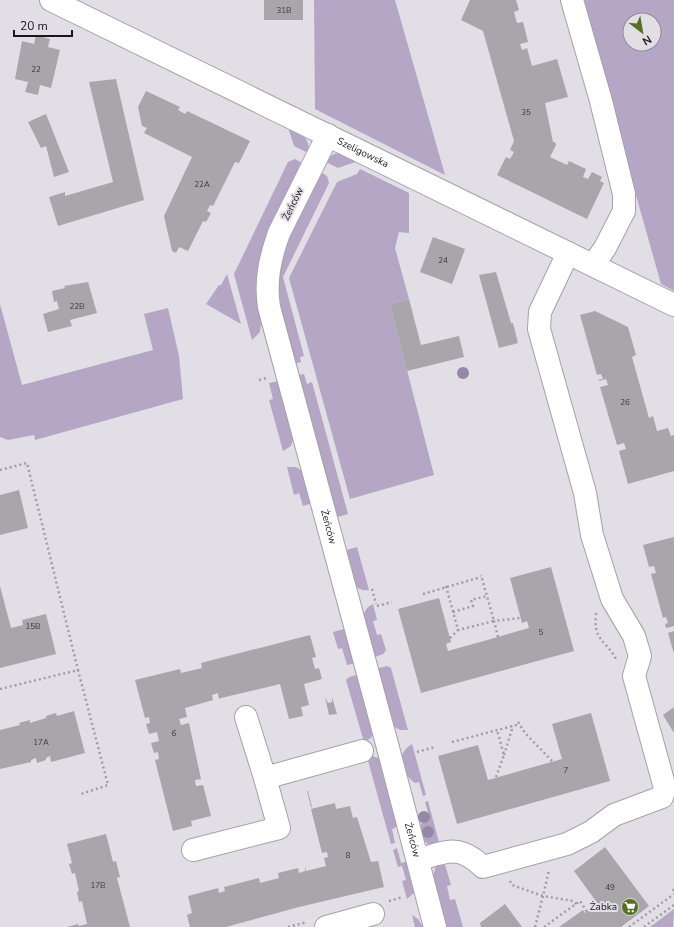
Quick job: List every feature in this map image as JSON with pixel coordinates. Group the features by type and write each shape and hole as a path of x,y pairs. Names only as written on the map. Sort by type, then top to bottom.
{"street":[{"name":"Szeligowska","path":"51,0 674,305"},
{"path":"572,0 601,101 624,194 624,211 605,248 593,265"},
{"name":"Żeńców","path":"328,135 282,226 273,248 267,283 268,307 435,927"},
{"path":"418,860 444,852 458,850 473,857 483,867 544,850 581,838 614,815 662,797 665,788 634,676 640,656 634,636 612,599 592,535 585,493 539,329 540,312 568,252"},
{"path":"193,850 279,828 266,778 246,717"},
{"path":"266,778 362,751"},
{"path":"326,927 373,914"}],"path":[{"path":"0,470 27,463 108,785 82,794"},
{"path":"423,594 481,576 498,637"},
{"path":"446,586 458,630"},
{"path":"372,589 376,605 392,602"},
{"path":"453,612 473,606 471,600 487,596"},
{"path":"450,638 458,630 494,620 520,618"},
{"path":"0,689 78,670"},
{"path":"452,742 513,726 519,723 525,733 553,762"},
{"path":"496,778 513,726"},
{"path":"497,730 504,755"},
{"path":"417,752 436,747"},
{"path":"534,927 549,872 544,850"},
{"path":"505,861 512,885 543,896 573,901 576,904"},
{"path":"629,927 674,891"},
{"path":"544,927 580,901 587,912"},
{"path":"644,927 674,905"}],"shaded area":[{"path":"314,0 395,0 445,175 315,109"},
{"path":"581,0 674,0 674,291 661,284"},
{"path":"288,127 304,136 308,143 308,153 294,146"},
{"path":"340,153 358,161 338,168 324,161 334,154"},
{"path":"295,159 304,164 258,293 261,324 260,332 252,340 234,274 288,162"},
{"path":"360,169 409,193 409,233 399,232 395,248 409,299 390,304 434,475 350,499 289,278 337,182 357,174"},
{"path":"319,171 327,176 329,183 283,277 304,356 300,357 301,362 291,365 281,325 278,302 280,267 296,218"},
{"path":"227,274 241,324 206,304 219,285 221,285"},
{"path":"0,304 22,385 153,350 144,314 168,308 179,356 183,399 35,440 34,435 8,440 0,437"},
{"path":"304,374 307,384 312,382 348,514 334,518 295,376"},
{"path":"279,381 294,436 291,446 283,451 269,400 273,399 269,383"},
{"path":"287,467 296,467 304,472 313,503 303,506 299,493 294,495"},
{"path":"357,547 369,590 362,590 357,587 353,583 348,571 343,551"},
{"path":"373,604 377,620 373,621 377,635 381,634 386,650 383,654 372,658 365,636 363,621 367,608"},
{"path":"348,628 357,663 347,665 342,648 338,649 333,632"},
{"path":"387,666 391,668 408,730 400,730 393,726 375,669"},
{"path":"360,674 374,733 371,738 364,742 346,680 349,677"},
{"path":"412,744 426,795 423,796 419,782 415,783 410,779 403,769 401,759 403,753 406,748"},
{"path":"372,756 379,758 385,763 400,818 395,828 392,829 395,843 391,844 367,757"},
{"path":"428,801 440,846 428,844 424,839 420,827 424,817 429,816 425,802"},
{"path":"397,848 401,863 405,862 414,868 415,892 407,899 402,881 406,880 402,866 398,867 393,850"},
{"path":"444,861 451,885 447,886 450,900 455,899 463,927 447,927 433,876 436,866"},
{"path":"674,909 673,927 650,927"},
{"path":"412,915 418,919 423,927 415,927"}],"building":[{"path":"264,0 303,0 303,20 264,20"},
{"path":"470,0 516,0 519,10 514,12 517,23 523,22 528,42 520,44 522,50 527,48 532,66 557,59 568,97 545,103 553,142 555,142 556,145 550,157 567,165 569,161 586,169 583,177 588,179 592,172 602,177 600,181 604,183 587,219 497,175 506,157 510,159 514,152 510,150 514,141 483,31 461,20"},
{"path":"36,35 50,39 48,47 60,50 51,88 40,85 38,95 25,92 28,82 15,79 22,41 34,44"},
{"path":"116,79 144,200 58,226 49,197 65,192 65,196 113,182 89,82"},
{"path":"146,91 180,107 178,110 185,114 187,111 250,141 239,163 235,162 213,206 210,205 207,211 211,213 206,222 203,221 188,251 179,247 176,253 172,251 164,216 192,157 144,133 147,128 142,126 138,107"},
{"path":"46,114 69,172 54,177 46,146 41,148 28,122"},
{"path":"433,237 465,249 452,284 420,272"},
{"path":"496,272 518,343 499,348 479,275"},
{"path":"88,282 97,313 70,320 72,326 48,332 43,314 59,309 57,301 54,302 52,291 65,288 64,286"},
{"path":"409,299 421,345 459,336 464,357 407,371 390,304"},
{"path":"595,311 628,327 636,355 632,357 649,418 653,416 657,431 668,428 671,436 674,435 674,471 628,484 619,451 626,449 624,443 617,445 600,387 608,385 606,379 598,380 603,379 601,374 597,375 580,315"},
{"path":"19,490 28,528 0,535 0,495"},
{"path":"674,537 674,626 666,628 665,624 668,623 666,617 663,618 651,574 656,573 654,566 649,567 643,545"},
{"path":"551,567 574,651 421,693 398,609 439,598 451,642 446,644 448,651 529,628 527,621 522,623 510,578"},
{"path":"0,586 11,628 23,625 22,620 46,614 56,654 0,668"},
{"path":"674,631 674,654 668,633"},
{"path":"310,635 316,657 312,658 315,669 319,668 322,679 304,684 309,705 301,707 303,716 289,719 280,684 219,699 218,693 212,695 213,700 185,708 187,717 179,719 181,725 189,723 201,779 195,780 196,786 203,785 211,816 191,821 192,826 173,831 155,760 159,759 158,752 154,753 151,743 159,741 157,732 149,734 146,724 150,723 149,717 145,718 135,680 180,669 181,673 202,668 201,663"},
{"path":"325,697 328,703 332,702 332,697 337,714 329,715"},
{"path":"674,707 674,733 663,715"},
{"path":"74,711 85,753 51,762 50,756 46,758 46,760 37,763 36,758 31,760 31,762 0,769 0,730 20,725 19,723 30,720 30,723 56,713 57,716"},
{"path":"591,713 610,781 457,824 438,756 478,745 488,780 562,759 552,724"},
{"path":"308,791 312,807 311,807"},
{"path":"335,803 336,809 350,806 353,818 357,817 371,862 378,861 384,887 299,907 226,927 190,927 187,915 192,913 188,896 218,888 219,893 225,891 224,887 259,878 260,883 279,878 278,873 298,868 299,873 305,871 305,866 306,871 326,866 324,858 328,857 327,852 322,853 311,809"},
{"path":"106,834 113,862 116,861 120,877 117,878 130,927 67,927 78,924 79,926 87,924 82,901 79,902 77,892 79,891 75,873 72,874 69,864 72,863 67,844"},
{"path":"605,847 649,906 621,927 559,927 583,910 585,913 598,904 574,871"},
{"path":"505,904 522,927 481,927 480,923"}],"place":[{"name":"Żabka","path":"630,907"}]}
